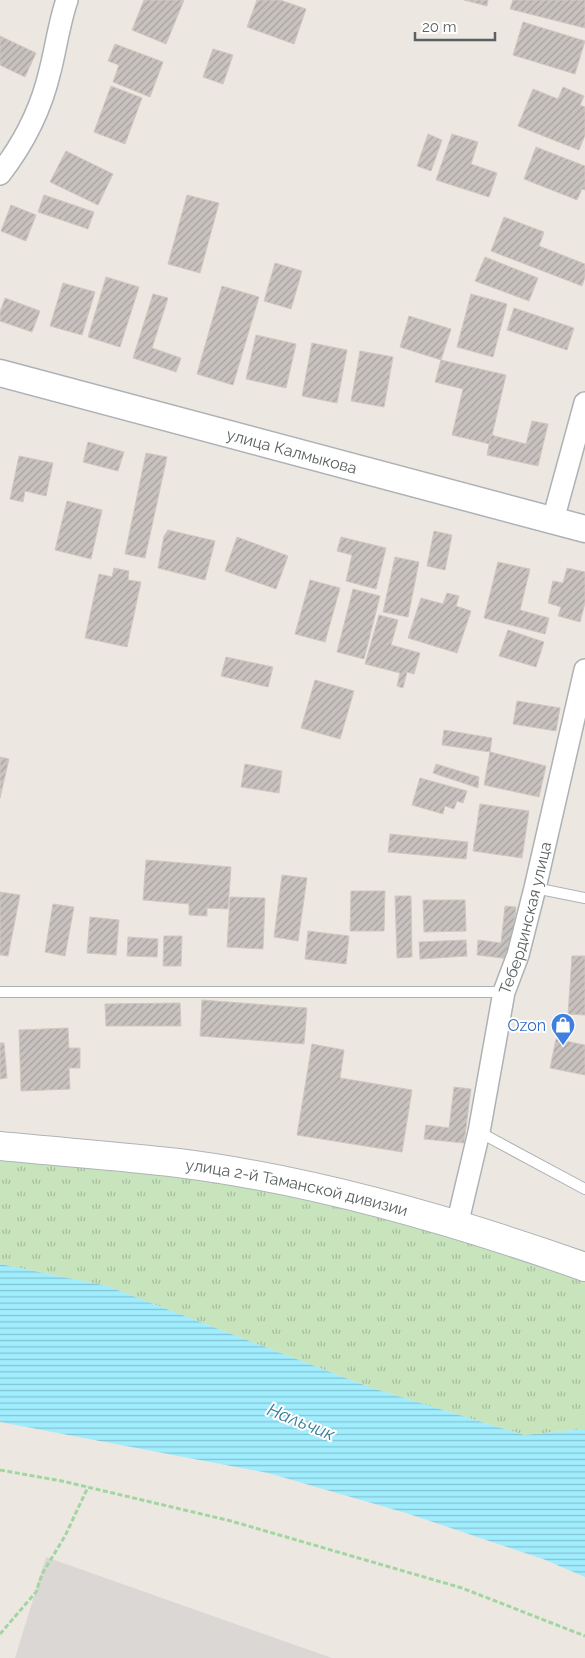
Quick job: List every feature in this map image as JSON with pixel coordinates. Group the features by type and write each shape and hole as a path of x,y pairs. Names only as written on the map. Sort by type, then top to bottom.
{"main road":[{"name":"улица 2-й Таманской дивизии","path":"0,1146 179,1163 318,1188 457,1225 585,1267"}],"street":[{"path":"0,174 17,152 34,122 50,73 67,0"},
{"name":"улица Калмыкова","path":"0,373 585,529"},
{"path":"553,520 585,404"},
{"name":"Тебердинская улица","path":"457,1225 479,1132 504,992 518,955 535,888 585,670"}],"lane":[{"path":"535,888 585,898"},
{"path":"0,992 504,992"},
{"path":"479,1132 585,1189"}],"path":[{"path":"0,1470 88,1487 231,1521 462,1588 585,1636"},
{"path":"0,1634 36,1592 42,1574 65,1536 88,1487"}],"shaded area":[{"path":"46,1557 332,1658 15,1658"}],"green space":[{"path":"0,1146 179,1163 585,1267 585,1429 524,1435 369,1387 107,1286 0,1264"}],"water":[{"name":"Нальчик","path":"0,1264 107,1286 369,1387 524,1435 585,1429 585,1577 543,1559 406,1513 268,1473 0,1422"}],"building":[{"path":"144,0 184,0 166,44 132,30"},
{"path":"257,0 280,0 306,9 294,44 247,27"},
{"path":"464,0 488,0 487,6"},
{"path":"513,0 585,0 585,28 510,9"},
{"path":"523,22 585,41 575,74 513,55"},
{"path":"0,36 36,53 25,77 0,65"},
{"path":"115,44 163,62 150,97 113,82 119,65 108,61"},
{"path":"213,49 233,55 223,84 203,77"},
{"path":"111,86 142,98 125,144 94,132"},
{"path":"563,87 584,96 580,105 585,107 585,135 579,150 518,126 533,89 558,99"},
{"path":"428,134 442,140 431,171 417,166"},
{"path":"452,134 478,142 471,164 497,173 489,197 436,180"},
{"path":"536,147 585,166 585,190 582,189 577,200 524,179"},
{"path":"66,151 113,174 98,205 50,182"},
{"path":"44,195 94,212 88,229 38,212"},
{"path":"187,195 219,203 200,273 168,264"},
{"path":"11,205 36,215 26,241 1,231"},
{"path":"504,217 544,232 539,246 585,264 585,277 582,286 491,251"},
{"path":"485,257 538,278 529,301 475,281"},
{"path":"275,263 302,271 291,309 264,301"},
{"path":"106,277 139,287 120,347 88,337"},
{"path":"63,283 95,292 82,335 50,326"},
{"path":"222,286 259,297 233,385 197,374"},
{"path":"153,294 168,298 152,348 181,358 176,372 133,358"},
{"path":"471,294 507,304 493,357 457,347"},
{"path":"5,298 40,311 32,332 0,321 0,312"},
{"path":"514,308 574,328 567,350 507,330"},
{"path":"409,316 451,329 441,360 400,347"},
{"path":"256,335 296,344 286,388 246,379"},
{"path":"312,343 347,350 337,403 302,396"},
{"path":"360,351 393,357 384,407 351,401"},
{"path":"441,360 506,375 490,444 452,435 463,389 435,382"},
{"path":"532,421 548,424 538,466 487,455 491,435 526,444"},
{"path":"88,442 124,452 118,471 83,462"},
{"path":"146,453 167,457 145,558 125,554"},
{"path":"19,456 53,463 46,496 25,491 23,502 10,499"},
{"path":"67,501 102,510 91,559 55,550"},
{"path":"168,530 215,541 205,580 158,568 164,536"},
{"path":"434,531 452,535 445,570 427,566"},
{"path":"237,537 288,556 276,589 225,571"},
{"path":"341,537 386,548 376,589 346,581 352,555 337,551"},
{"path":"395,557 419,562 408,617 383,612"},
{"path":"498,562 530,569 520,610 549,618 545,634 484,618"},
{"path":"114,568 129,571 128,580 141,582 127,647 85,638 99,574 112,577"},
{"path":"567,568 585,572 585,603 580,622 558,616 561,607 548,603 553,581 563,583"},
{"path":"310,580 340,588 325,642 295,634"},
{"path":"353,589 380,596 364,659 337,652"},
{"path":"447,593 459,596 456,606 471,611 457,653 408,638 421,598 443,604"},
{"path":"379,615 398,620 391,645 420,653 414,674 407,672 403,688 397,686 400,673 365,664"},
{"path":"508,630 544,642 536,667 499,656"},
{"path":"226,657 273,667 268,687 221,676"},
{"path":"315,680 354,691 340,739 301,728"},
{"path":"517,701 560,708 556,731 513,724"},
{"path":"444,730 492,738 490,752 442,745"},
{"path":"490,752 546,766 539,797 484,785"},
{"path":"0,757 9,759 0,798"},
{"path":"245,764 282,771 279,793 241,787"},
{"path":"436,764 479,777 478,788 433,773"},
{"path":"420,778 467,791 463,803 457,801 454,809 445,806 443,814 412,805"},
{"path":"480,804 529,811 522,858 473,851"},
{"path":"390,834 468,842 466,859 388,852"},
{"path":"146,860 231,867 228,909 207,908 207,916 189,915 189,904 143,900"},
{"path":"282,875 307,878 298,941 274,937"},
{"path":"351,891 385,891 384,931 350,931"},
{"path":"0,892 20,895 8,956 0,955"},
{"path":"395,896 411,896 412,957 397,958"},
{"path":"230,897 265,898 263,949 227,947"},
{"path":"423,900 465,900 466,931 424,932"},
{"path":"53,904 74,907 65,956 45,952"},
{"path":"505,906 516,907 510,959 477,955 478,940 501,943"},
{"path":"90,917 119,920 116,955 87,953"},
{"path":"308,931 349,936 346,964 305,959"},
{"path":"164,936 182,936 181,966 163,966"},
{"path":"128,937 158,939 157,957 127,956"},
{"path":"466,940 467,956 420,959 419,942"},
{"path":"572,956 585,956 585,1015 568,1014"},
{"path":"202,1000 307,1008 304,1044 200,1036"},
{"path":"180,1003 181,1026 106,1026 105,1004"},
{"path":"68,1028 69,1048 80,1048 80,1068 69,1068 70,1089 21,1091 19,1030"},
{"path":"556,1039 585,1045 585,1075 550,1068"},
{"path":"0,1043 4,1043 7,1078 0,1079"},
{"path":"312,1044 344,1050 340,1078 412,1090 402,1152 297,1135"},
{"path":"454,1087 471,1089 464,1143 424,1139 426,1125 449,1128"}],"place":[{"name":"Ozon","path":"563,1046"}]}
